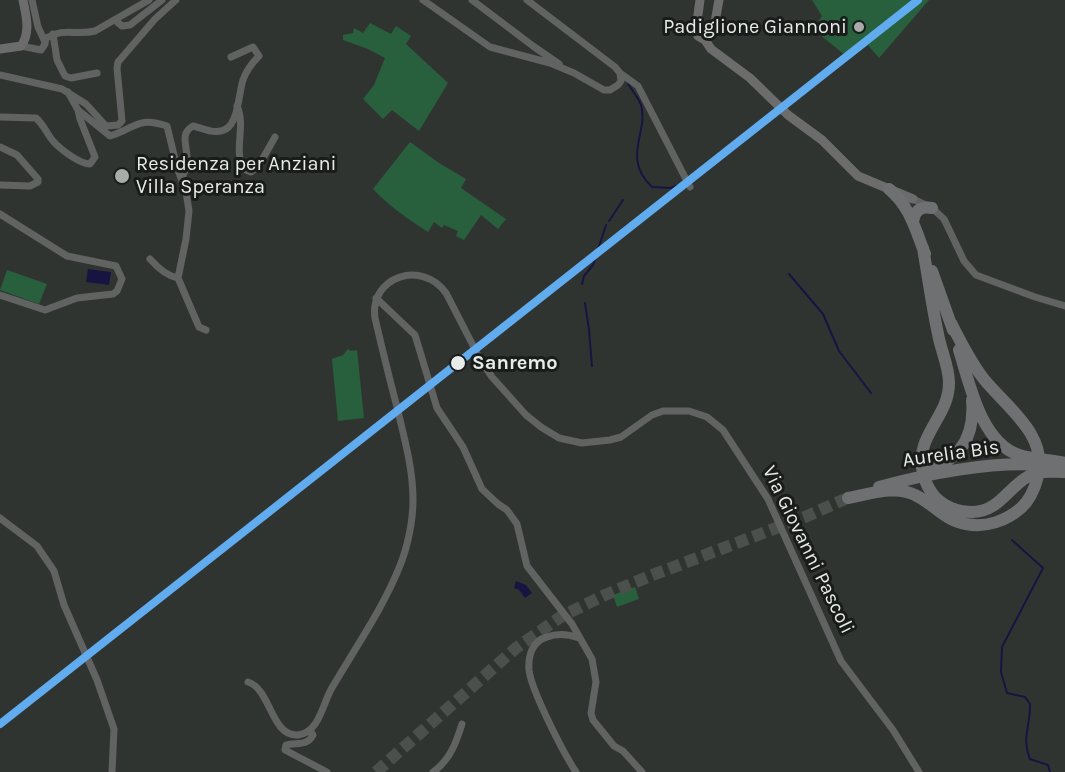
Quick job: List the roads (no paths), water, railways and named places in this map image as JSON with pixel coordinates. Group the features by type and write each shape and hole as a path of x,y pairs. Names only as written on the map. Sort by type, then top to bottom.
{"highway":[{"path":"889,189 912,218 951,323 972,399 971,431 958,452 929,472"},
{"path":"912,218 913,199"},
{"path":"912,218 918,209 932,208"},
{"path":"923,248 949,387 943,407 926,437 920,463 926,484 943,504 958,510 973,512 987,509 1001,502 1033,466 1005,448 990,433 963,364"},
{"name":"Aurelia Bis","path":"951,323 981,375 1027,427 1036,442 1040,463 1038,479 1030,497 1017,512 1007,518 979,525 957,522 945,517 913,494 903,491 847,499 892,479 929,472 1033,466 1045,471 1062,467"}],"main road":[{"path":"0,49 21,46 26,33 23,0"},
{"path":"700,0 696,29 698,36 705,39 711,49 750,78 788,116 822,140 858,176 913,199"},
{"path":"705,39 713,33 719,0"}],"street":[{"path":"32,0 45,45"},
{"path":"21,46 41,50 46,38 53,34 62,31 88,33 101,29 149,0"},
{"path":"115,20 122,26 130,25 162,0"},
{"path":"0,75 68,92 86,104 106,126 118,125 122,121 118,62 155,19 176,0"},
{"path":"423,0 490,47 550,63 608,91 621,81 620,72"},
{"path":"472,0 533,46 574,73"},
{"path":"527,0 638,86 690,187"},
{"path":"53,34 57,60 65,76 71,78 97,73"},
{"path":"182,178 187,163 185,134 188,129 193,126 213,132 225,130 235,117 243,78 259,56 253,46 231,57"},
{"path":"0,117 36,118 54,142 84,163 90,164 95,157 78,110 68,92"},
{"path":"237,106 242,124 240,158 246,170 251,172 258,167 276,136"},
{"path":"78,110 110,136 123,132 139,122 167,126 186,192 189,211 178,278 199,327 206,330"},
{"path":"0,147 17,155 39,179 30,186 0,185"},
{"path":"913,199 932,208 944,219 964,261 976,275 1065,306"},
{"path":"0,214 67,256 116,266 122,274 121,283 113,294 77,298 45,310 0,295"},
{"path":"150,259 162,270 178,278"},
{"name":"Via Giovanni Pascoli","path":"376,298 387,285 409,275 431,278 439,284 492,377 526,414 559,438 582,443 610,440 621,437 652,415 663,411 689,411 707,417 723,430 768,499 841,661 893,730 919,772"},
{"path":"376,298 415,335 437,408 463,447 482,489 507,510 517,524 528,566 572,624 592,659 595,673 591,717 614,746 623,751 642,772"},
{"path":"248,682 253,684 272,709 282,730 288,734 297,735 310,730 319,718 331,688 374,620 401,562 413,502 411,465 375,318 376,298"},
{"path":"0,518 37,546 54,571 64,605 97,680 114,729 112,772"},
{"path":"576,772 534,688 529,673 529,661 538,639 551,635 568,634 579,638"},
{"path":"433,772 445,763 462,723"},
{"path":"310,730 313,735 310,741 286,745 285,750 327,772"}],"waterway":[{"path":"628,84 641,105 642,125 637,155 638,166 643,176 652,187 670,188 682,184"},
{"path":"609,221 623,200"},
{"path":"582,284 584,276 593,265 606,225"},
{"path":"789,274 823,314 839,351 871,393"},
{"path":"585,303 592,366"},
{"path":"1012,540 1043,568 1002,647 1001,672 1007,693 1025,697 1030,704 1026,737 1030,759 1048,765 1050,772"}],"tunnel":[{"path":"376,772 516,648 562,616 650,576 805,517 845,499"}],"place":[{"name":"Padiglione Giannoni","path":"859,27"},
{"name":"Residenza per Anziani Villa Speranza","path":"122,176"},
{"name":"Sanremo","path":"458,363"}]}
